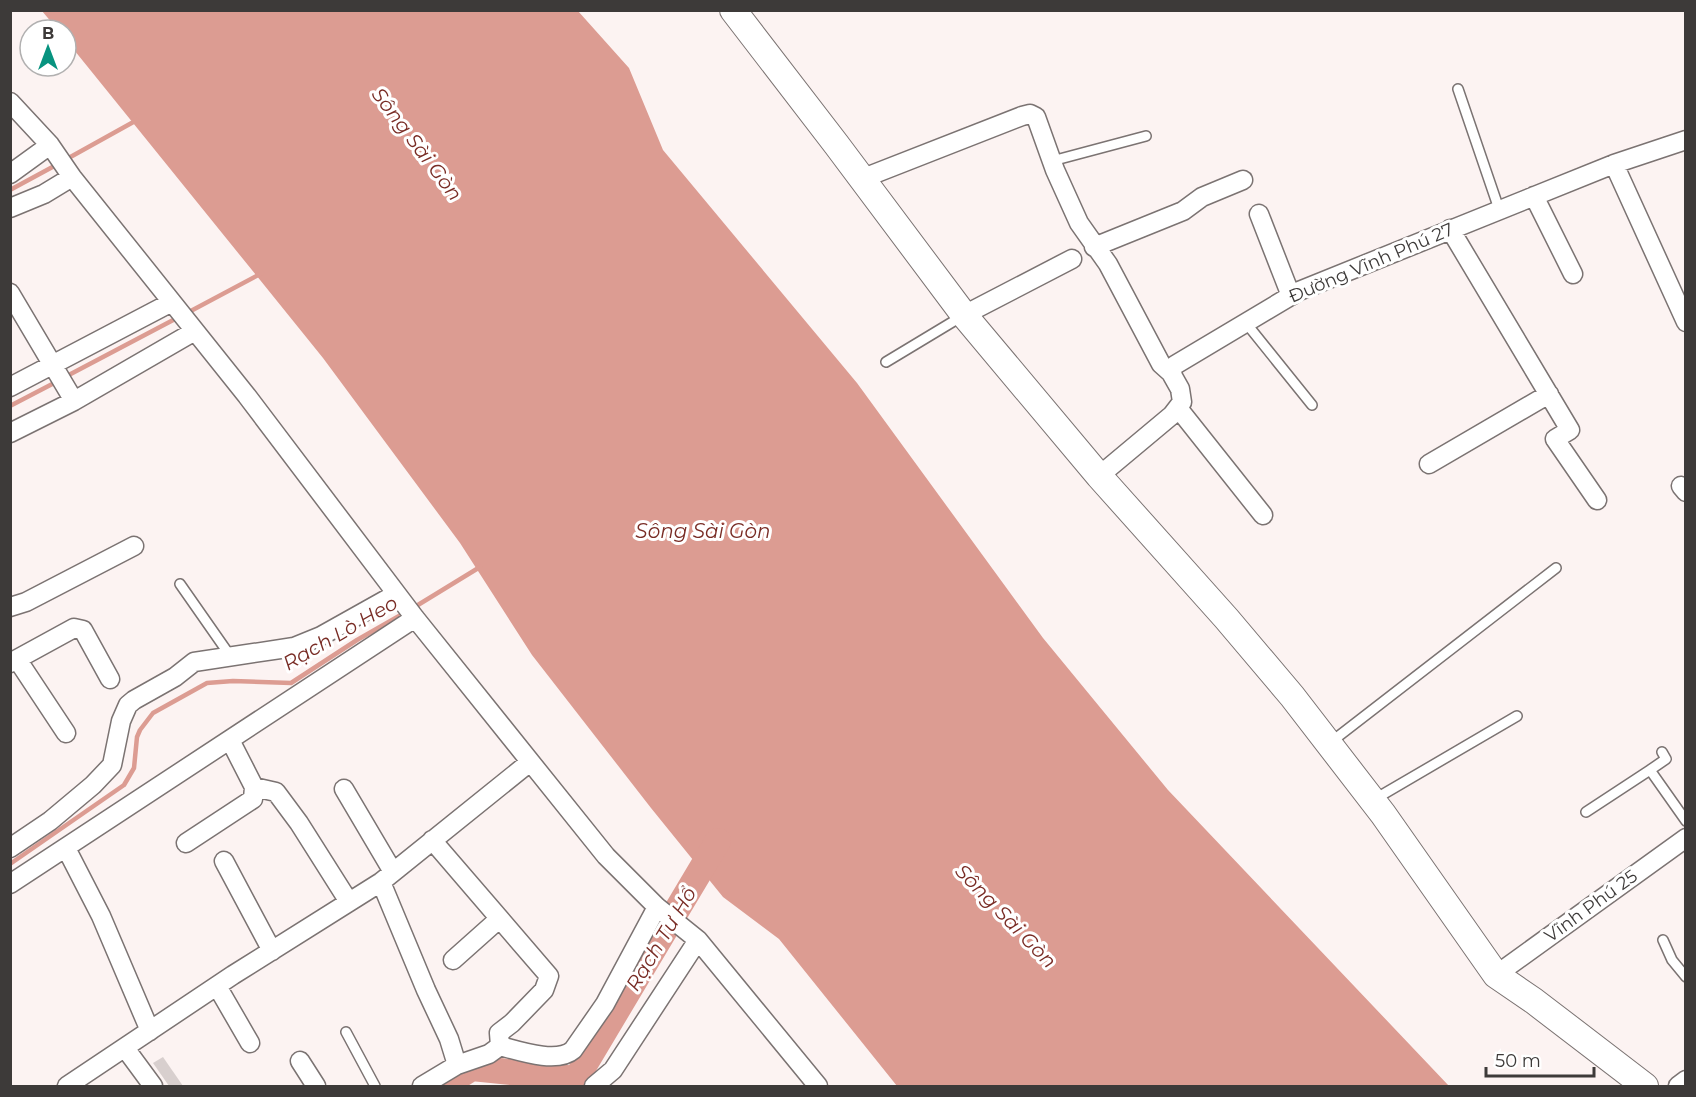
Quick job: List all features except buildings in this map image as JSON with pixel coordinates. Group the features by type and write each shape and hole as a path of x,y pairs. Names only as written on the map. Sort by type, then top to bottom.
{"street":[{"path":"733,10 964,315 1099,476 1226,618 1292,696 1373,800 1496,975 1645,1086"},
{"path":"10,102 53,150 247,396 415,618 606,856 661,910 694,937 818,1086"},
{"path":"861,179 1030,114 1036,117 1079,223 1108,264 1161,364 1171,373 1180,389 1182,402 1172,415 1099,476"},
{"name":"Đường Vĩnh Phú 27","path":"1171,373 1175,365 1291,296 1499,209 1614,164 1686,140"},
{"path":"10,174 53,150"},
{"path":"1614,164 1686,322"},
{"path":"10,208 44,194 70,173"},
{"path":"1094,247 1183,211 1202,197 1243,180"},
{"path":"1534,196 1573,274"},
{"path":"1259,214 1291,296"},
{"path":"1450,229 1570,430 1555,439 1597,500"},
{"path":"964,315 1071,259"},
{"path":"10,293 70,394"},
{"path":"10,387 55,368 174,305"},
{"path":"10,433 70,394 192,327"},
{"path":"1429,465 1549,394"},
{"path":"1178,408 1263,515"},
{"path":"10,607 26,602 134,546"},
{"path":"10,848 50,821 93,785 112,765 121,722 128,705 175,677 194,662 294,647 400,598"},
{"path":"10,884 415,618"},
{"path":"66,733 14,661 74,628 83,630 111,679"},
{"path":"186,843 253,799 254,787 230,740"},
{"path":"68,1086 217,986 387,877 530,762"},
{"path":"254,787 276,792 299,823 349,902"},
{"path":"344,789 387,877 426,990 449,1039 458,1065"},
{"name":"Vĩnh Phú 25","path":"1496,975 1686,838"},
{"path":"432,840 549,976 544,990 512,1023 499,1032 500,1046"},
{"path":"66,848 100,916 150,1031"},
{"path":"224,861 272,951"},
{"path":"500,1046 528,1054 557,1056 567,1055 573,1050 605,1004 661,910"},
{"path":"453,960 499,919"},
{"path":"594,1086 613,1070 694,937"},
{"path":"217,986 250,1043"},
{"path":"422,1086 458,1065 489,1054 500,1046"},
{"path":"125,1048 153,1086"},
{"path":"300,1061 316,1086"},
{"path":"1678,1086 1686,1080"}],"lane":[{"path":"1458,89 1499,209"},
{"path":"1052,161 1146,136"},
{"path":"886,362 964,315"},
{"path":"1246,323 1311,405"},
{"path":"1329,743 1556,568"},
{"path":"180,584 231,657"},
{"path":"1373,800 1517,716"},
{"path":"1586,812 1666,759 1662,752"},
{"path":"1650,770 1686,821"},
{"path":"1664,940 1672,960 1686,977"},
{"path":"346,1032 375,1086"}],"water":[{"name":"Sông Sài Gòn","path":"42,11 578,11 629,68 663,150 857,383 1043,638 1168,790 1449,1086 897,1086 779,939 723,897 532,655 460,543 323,358 78,55 78,18 48,18"}],"waterway":[{"path":"65,160 137,120"},
{"path":"10,190 58,164"},
{"path":"187,313 262,273"},
{"path":"65,377 177,318"},
{"path":"10,406 58,381"},
{"name":"Rạch Lò Heo","path":"413,608 480,567"},
{"name":"Rạch Lò Heo","path":"10,864 124,785 134,768 137,737 153,713 207,683 233,681 291,683 357,640 406,612"},
{"name":"Rạch Tư Hổ","path":"443,1086 472,1068 576,1079 718,841"}]}
